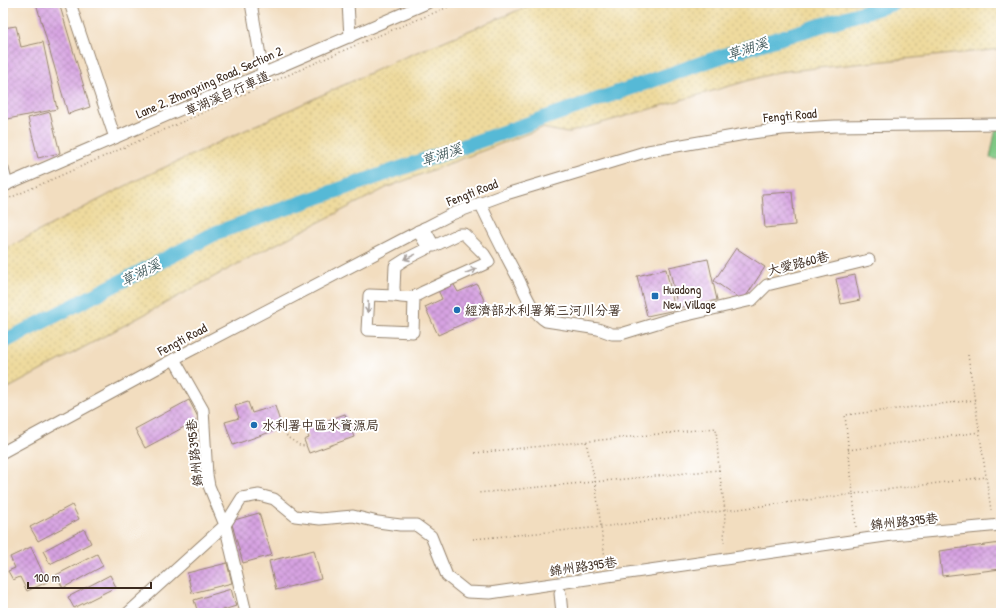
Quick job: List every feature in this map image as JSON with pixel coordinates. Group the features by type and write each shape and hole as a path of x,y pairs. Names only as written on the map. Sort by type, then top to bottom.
{"street":[{"path":"70,3 116,138"},
{"path":"251,3 263,73"},
{"path":"348,3 350,37"},
{"name":"Lane 2, Zhongxing Road, Section 2","path":"5,185 427,3"},
{"name":"Fengti Road","path":"3,452 421,230 480,203 506,194 648,152 745,134 782,129 835,126 1001,124"},
{"path":"3,169 5,185"},
{"name":"大愛路60巷","path":"480,203 507,260 535,310 542,319 546,321 598,329 612,334 632,331 670,319 752,300 767,285 869,260"},
{"path":"395,296 395,266 428,248 421,230"},
{"path":"414,298 413,332 368,330 369,295 414,298 423,292 489,262 484,254 464,234 458,234 434,246 421,230"},
{"name":"錦州路395巷","path":"174,360 203,410 209,486 225,525 246,613"},
{"name":"錦州路395巷","path":"128,613 225,525 242,498 259,494 274,499 295,516 320,519 353,516 400,526 416,524 432,536 447,576 467,592 490,593 892,536 1001,525"},
{"path":"560,593 562,610"}],"path":[{"name":"草湖溪自行車道","path":"3,201 356,46 458,3"},
{"path":"968,355 991,510"},
{"path":"856,527 845,415 975,400"},
{"path":"281,423 283,422 287,437 302,446 306,445"},
{"path":"475,453 716,428 719,470 725,510 724,544"},
{"path":"848,450 980,432"},
{"path":"586,442 595,481 607,570"},
{"path":"477,493 719,470"},
{"path":"473,539 601,527 986,476"}],"green space":[{"path":"996,128 1001,128 1001,160 990,158"}],"sand":[{"path":"536,3 1001,3 1001,49 778,72 567,133 542,128 388,187 245,260 3,391 3,250 135,181 398,60"}],"building":[{"path":"36,3 59,3 90,107 68,114"},
{"path":"16,26 21,47 43,42 57,109 3,120 3,28"},
{"path":"50,112 60,153 38,158 28,118"},
{"path":"792,192 795,225 765,228 762,194"},
{"path":"736,248 765,267 743,301 714,281"},
{"path":"708,259 717,300 678,308 669,267"},
{"path":"666,269 675,310 647,316 637,276"},
{"path":"855,275 860,300 841,304 836,279"},
{"name":"經濟部水利署第三河川分署","path":"453,283 458,292 477,284 489,312 438,335 425,307 442,299 438,290"},
{"path":"189,400 199,419 145,448 135,429"},
{"name":"水利署中區水資源局","path":"248,402 252,413 275,406 282,428 233,445 225,422 239,418 235,406"},
{"path":"345,414 354,437 309,453 304,440 309,438 305,428"},
{"path":"72,505 79,519 38,541 30,527"},
{"path":"259,513 272,555 243,563 231,521"},
{"path":"84,529 91,543 50,564 43,551"},
{"path":"1001,543 1001,569 942,576 939,551"},
{"path":"31,547 47,582 27,591 20,577 13,580 8,571 15,568 10,557"},
{"path":"314,550 321,579 276,590 269,561"},
{"path":"97,554 103,566 63,588 56,575"},
{"path":"227,563 232,583 192,593 187,573"},
{"path":"110,575 116,587 74,608 68,597"},
{"path":"231,589 236,606 214,613 198,613 194,600"}],"waterway":[{"name":"草湖溪","path":"3,342 218,232 731,53 894,3"}],"place":[{"name":"Huadong New Village","path":"655,296"},
{"name":"經濟部水利署第三河川分署","path":"457,310"},
{"name":"水利署中區水資源局","path":"254,425"}]}
